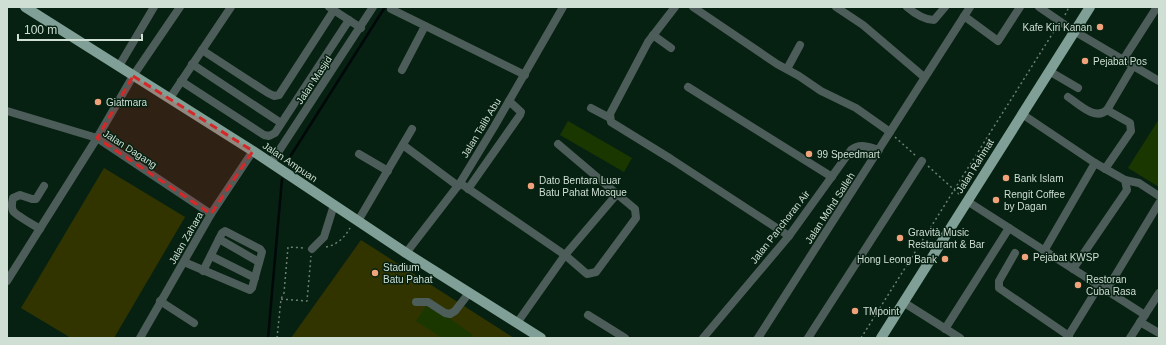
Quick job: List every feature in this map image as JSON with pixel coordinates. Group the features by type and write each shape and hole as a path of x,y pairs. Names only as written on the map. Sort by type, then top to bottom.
{"main road":[{"name":"Jalan Ampuan","path":"25,7 253,151 406,253 541,338"},
{"name":"Jalan Rahmat","path":"881,338 1090,7"}],"street":[{"path":"119,66 154,7"},
{"path":"7,281 97,138 133,76 180,7"},
{"path":"170,98 231,7"},
{"name":"Jalan Masjid","path":"271,163 374,7"},
{"name":"Jalan Talib Abu","path":"406,253 459,184 563,7"},
{"path":"610,118 610,114 617,100 648,42 675,7"},
{"path":"693,7 777,64 821,90 856,108 890,132"},
{"path":"836,7 863,25 924,77"},
{"path":"907,7 925,19 934,20 939,16 945,7"},
{"name":"Jalan Mohd Salleh","path":"758,338 970,7"},
{"path":"964,16 998,41 1020,7"},
{"path":"1039,7 1074,31 1159,81"},
{"path":"1123,60 1156,7"},
{"path":"202,50 274,96 279,95 332,9 361,28"},
{"path":"391,9 524,75"},
{"path":"181,81 269,136 275,133 282,123 349,20"},
{"path":"402,70 425,26"},
{"path":"653,35 671,48"},
{"path":"787,69 800,45"},
{"path":"192,64 282,123"},
{"path":"1068,97 1093,113 1103,113 1107,110 1133,66"},
{"path":"1049,71 1078,88"},
{"path":"688,87 832,177"},
{"path":"468,189 520,115 521,112 509,101"},
{"path":"591,108 610,118 611,122 789,236"},
{"path":"1105,169 1131,131 1132,126 1130,123 1107,110"},
{"name":"Jalan Dagang","path":"7,111 97,138 211,214"},
{"path":"1022,114 1126,183 1140,183 1159,196"},
{"path":"357,220 412,129"},
{"path":"403,145 565,255 587,274 596,272 636,218 635,209 558,144"},
{"name":"Jalan Panchoran Air","path":"703,338 789,236 850,150 855,146 860,145 879,150"},
{"name":"Jalan Zahara","path":"140,338 211,214 253,151"},
{"path":"359,154 388,171"},
{"path":"808,338 922,161"},
{"path":"1044,251 1095,163"},
{"path":"1073,269 1127,190 1126,183"},
{"path":"40,229 14,213 12,202 13,198 20,195 36,199 44,186"},
{"path":"516,323 565,255 617,194"},
{"path":"967,201 1103,288 1159,333"},
{"path":"1015,253 999,281 999,288 1068,337 1103,288 1159,203"},
{"path":"312,249 324,238 334,205"},
{"path":"945,329 1009,228"},
{"path":"184,262 203,271 250,290 252,288 259,262 219,239 203,271"},
{"path":"211,256 255,278"},
{"path":"416,302 428,302 445,313 450,314 455,311 469,293"},
{"path":"1130,338 1159,293"},
{"path":"160,301 194,324"},
{"path":"903,302 960,338"},
{"path":"588,315 625,338"}],"path":[{"path":"861,338 1069,7"},
{"path":"277,338 281,299 284,293 288,247 321,249 334,245 347,234 357,220"},
{"path":"281,299 307,301 312,249"}],"highlighted area":[{"path":"133,76 253,151 211,214 97,138"}],"shaded area":[{"path":"104,168 185,217 114,338 71,338 21,308"},
{"name":"Stadium Batu Pahat","path":"361,240 514,338 291,338"}],"building":[{"path":"1159,119 1159,187 1128,168"},
{"path":"568,121 632,158 624,172 560,135"},
{"path":"428,303 473,335 471,338 442,338 416,321"}],"waterway":[{"path":"288,160 385,7"},
{"path":"268,338 282,179"}],"place":[{"name":"Kafe Kiri Kanan","path":"1100,27"},
{"name":"Pejabat Pos","path":"1085,61"},
{"name":"Giatmara","path":"98,102"},
{"name":"99 Speedmart","path":"809,154"},
{"name":"Bank Islam","path":"1006,178"},
{"name":"Dato Bentara Luar Batu Pahat Mosque","path":"531,186"},
{"name":"Rengit Coffee by Dagan","path":"996,200"},
{"name":"Gravità Music Restaurant & Bar","path":"900,238"},
{"name":"Pejabat KWSP","path":"1025,257"},
{"name":"Hong Leong Bank","path":"945,259"},
{"name":"Stadium Batu Pahat","path":"375,273"},
{"name":"Restoran Cuba Rasa","path":"1078,285"},
{"name":"TMpoint","path":"855,311"}]}
